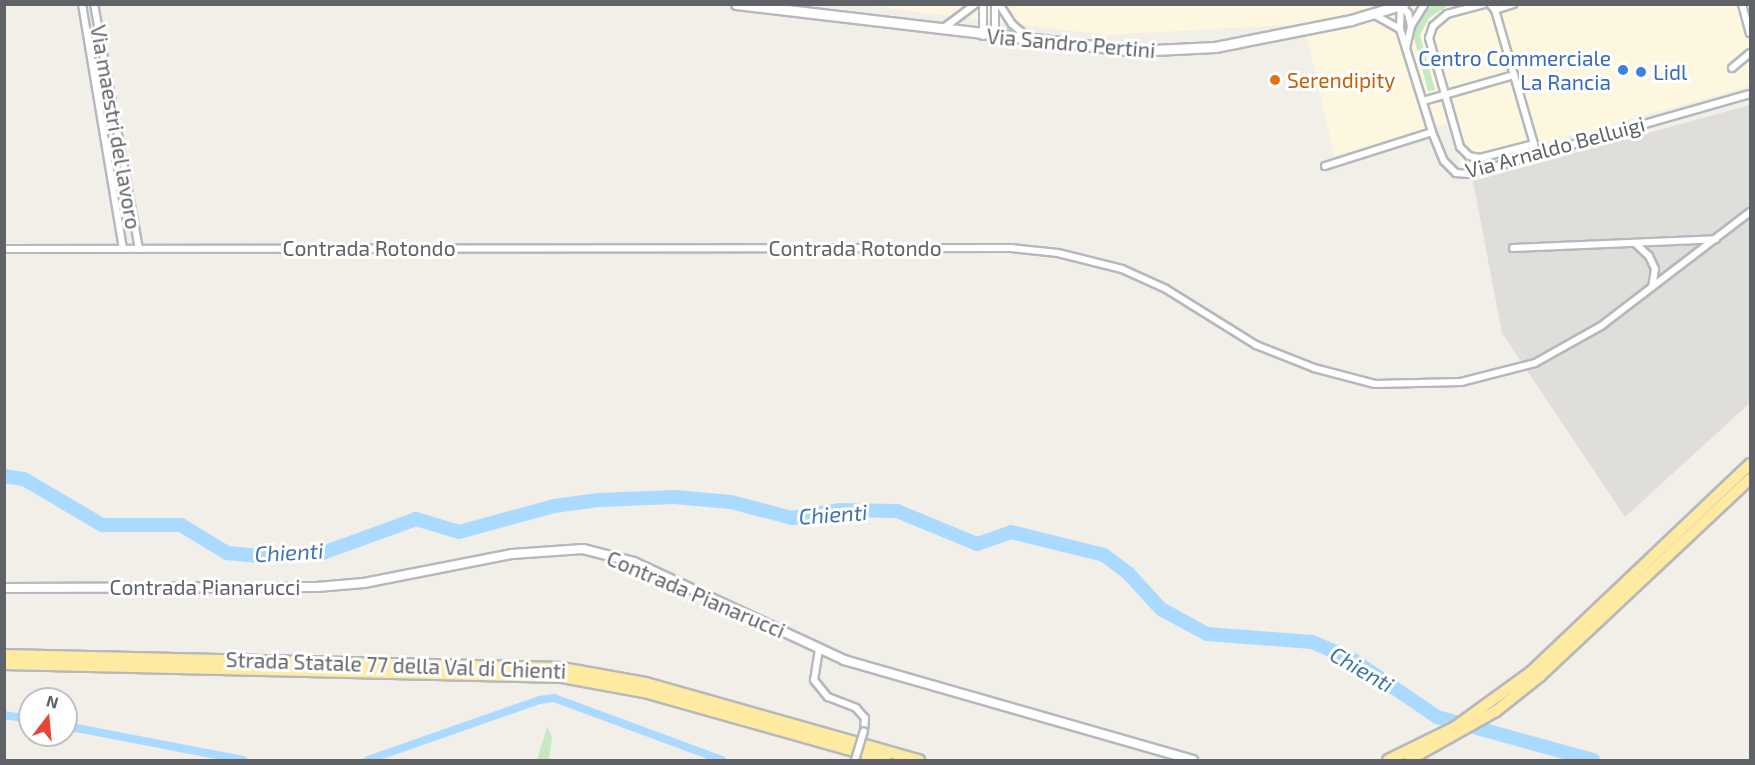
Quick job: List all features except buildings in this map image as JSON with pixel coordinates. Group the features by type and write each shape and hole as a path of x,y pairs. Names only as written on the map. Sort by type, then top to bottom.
{"highway":[{"path":"1534,675 1750,464"},
{"path":"1409,760 1458,730 1534,675 1750,479"},
{"name":"Strada Statale 77 della Val di Chienti","path":"4,655 562,668 646,683 919,760"},
{"name":"Strada Statale 77 della Val di Chienti","path":"4,664 562,677 644,692 886,760"},
{"path":"1388,760 1458,730"}],"main road":[{"name":"Via Sandro Pertini","path":"736,4 983,36 1134,51 1185,50 1301,30 1402,5"}],"street":[{"name":"Via maestri del lavoro","path":"82,4 123,249"},
{"name":"Via maestri del lavoro","path":"93,4 139,249"},
{"path":"938,30 956,22 975,4"},
{"path":"983,4 983,36"},
{"path":"995,37 997,4"},
{"path":"997,4 1019,30 1043,43"},
{"path":"1406,48 1411,26 1425,4"},
{"path":"1484,4 1448,15 1433,26 1429,38 1447,94 1460,147 1469,156 1480,158 1534,144 1493,7 1513,4"},
{"path":"1742,4 1750,33"},
{"path":"1402,5 1408,13 1411,26"},
{"name":"Via Arnaldo Belluigi","path":"1402,5 1400,29 1432,132 1443,161 1450,169 1463,175 1750,94"},
{"path":"1373,14 1400,29"},
{"path":"1732,68 1750,53"},
{"path":"1423,101 1514,75"},
{"path":"1325,166 1432,132"},
{"name":"Contrada Rotondo","path":"4,249 1011,248 1092,260 1143,277 1256,345 1314,368 1376,384 1461,382 1535,363 1601,326 1750,212"},
{"path":"1514,248 1716,239"},
{"path":"1635,243 1649,256 1655,269 1652,288"},
{"name":"Contrada Pianarucci","path":"4,588 317,587 364,583 512,554 583,549 634,562 819,649 877,670 1193,760"},
{"path":"819,649 814,680 828,698 856,708 865,718 864,731 855,760"}],"shaded area":[{"path":"860,5 1750,5 1750,86 1462,166 1446,123 1334,156 1304,24 1106,35"},
{"path":"1750,105 1750,403 1625,517 1502,333 1473,181"}],"green space":[{"path":"1433,5 1449,5 1429,18 1420,35 1435,90 1428,91 1413,34 1423,14"},
{"path":"547,727 552,737 549,760 537,760"}],"waterway":[{"name":"Chienti","path":"4,476 24,479 102,525 181,525 227,553 271,557 320,554 416,519 459,532 554,506 599,500 674,497 731,502 792,518 840,510 897,511 977,544 1011,532 1104,555 1129,574 1161,609 1207,634 1312,642 1352,659 1437,717 1593,760"},
{"path":"368,760 539,700 554,698 722,760"},
{"path":"4,715 18,717"},
{"path":"78,728 243,760"}],"place":[{"name":"Centro Commerciale La Rancia","path":"1623,70"},
{"name":"Lidl","path":"1641,72"},
{"name":"Serendipity","path":"1275,80"}]}
